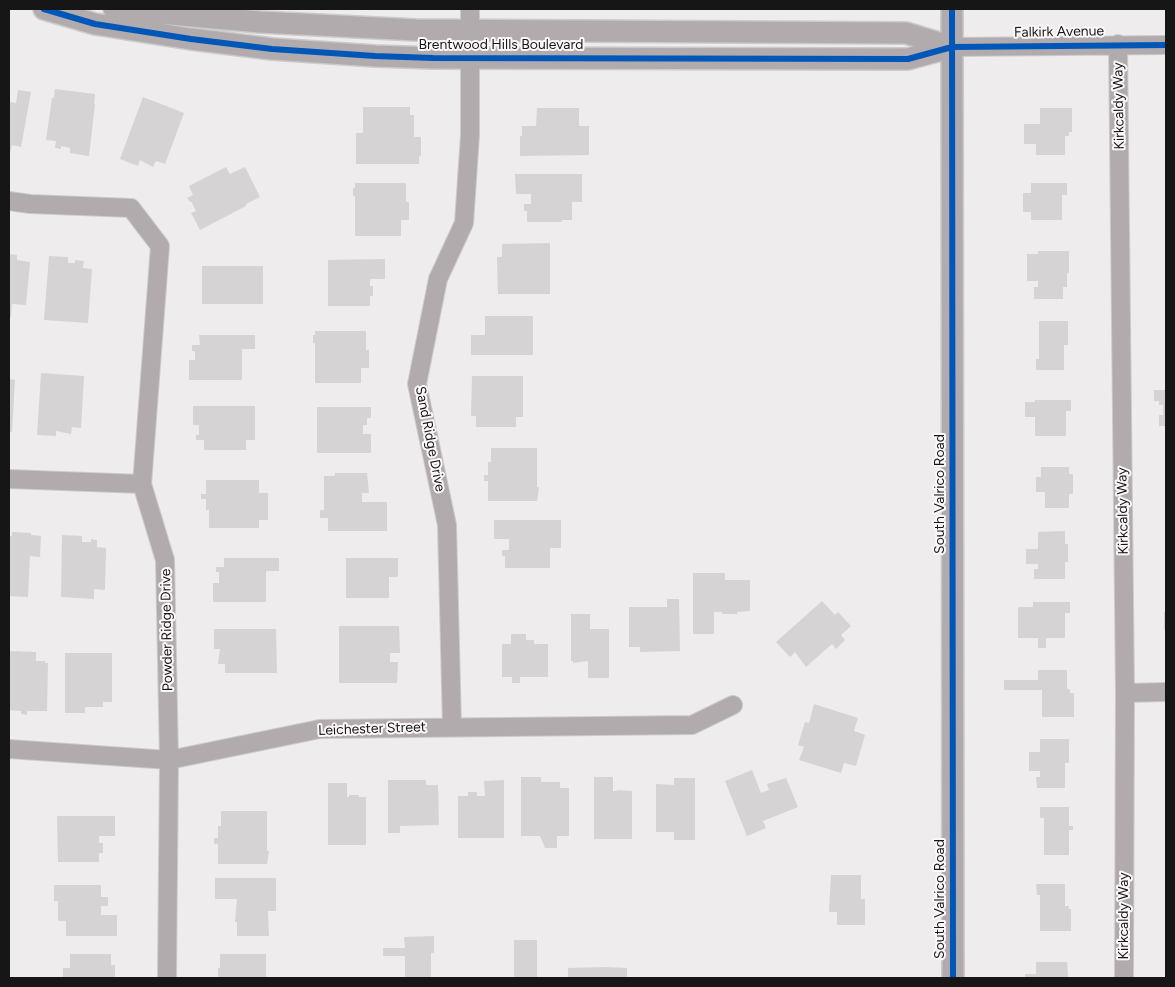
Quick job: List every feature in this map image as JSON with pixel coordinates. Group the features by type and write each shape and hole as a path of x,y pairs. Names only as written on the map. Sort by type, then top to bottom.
{"street":[{"name":"Brentwood Hills Boulevard","path":"57,9 94,24 234,45 375,56 908,59 952,47"},
{"name":"Brentwood Hills Boulevard","path":"114,9 302,25 407,30 906,33 952,47"},
{"name":"Sand Ridge Drive","path":"452,727 446,525 417,384 438,279 464,223 470,134 470,9"},
{"name":"South Valrico Road","path":"952,9 953,978"},
{"name":"Kirkcaldy Way","path":"1118,44 1125,693 1124,978"},
{"name":"Falkirk Avenue","path":"952,47 1166,44"},
{"name":"Powder Ridge Drive","path":"9,201 30,204 131,208 160,246 142,484 165,560 168,760 167,978"},
{"path":"9,479 142,484"},
{"path":"1125,693 1166,692"},
{"name":"Leichester Street","path":"9,749 168,760 320,729 692,724 733,705"}],"building":[{"path":"55,89 95,94 89,156 70,153 70,148 61,146 61,149 55,148 56,141 46,140"},
{"path":"18,90 31,92 21,147 12,145 10,153 9,102 16,103"},
{"path":"143,97 184,113 165,164 156,161 153,167 140,160 138,166 120,159"},
{"path":"363,107 410,107 410,115 414,115 414,137 421,137 419,164 356,164 356,133 363,133"},
{"path":"537,108 579,108 579,126 589,126 589,155 520,156 522,126 536,126"},
{"path":"1040,108 1072,108 1072,132 1069,132 1069,136 1065,136 1065,155 1036,155 1036,144 1024,144 1024,124 1040,124"},
{"path":"226,167 230,174 245,167 260,197 200,230 191,213 196,211 191,201 187,198 193,195 189,186"},
{"path":"515,174 582,174 582,202 572,202 572,220 562,220 562,222 527,222 527,211 524,211 524,204 531,204 531,194 516,194"},
{"path":"355,183 406,183 406,202 409,202 409,220 401,220 401,236 355,236 355,196 353,196 353,188 355,188"},
{"path":"1031,183 1067,183 1067,195 1062,195 1062,220 1031,220 1031,212 1023,212 1023,193 1031,193"},
{"path":"550,243 550,294 498,294 497,257 502,257 502,244"},
{"path":"1038,251 1069,251 1069,273 1067,273 1067,287 1063,287 1063,299 1034,299 1034,287 1038,287 1038,281 1027,281 1027,254 1038,254"},
{"path":"9,254 17,255 17,260 30,262 26,305 12,304 11,317 9,317"},
{"path":"49,256 68,257 68,263 75,263 75,260 84,261 83,268 92,269 88,323 44,320"},
{"path":"385,259 385,279 370,279 370,286 373,286 373,296 370,296 370,306 328,306 328,260"},
{"path":"202,266 263,266 263,304 202,304"},
{"path":"485,316 533,316 533,355 471,355 471,335 485,335"},
{"path":"1039,321 1068,321 1068,345 1064,345 1064,370 1036,370 1036,359 1039,359"},
{"path":"315,331 366,331 366,350 369,350 369,368 361,368 361,383 315,383 315,343 313,343 313,335 315,335"},
{"path":"199,335 255,335 255,349 242,349 242,380 189,380 189,360 195,360 195,351 192,351 192,345 200,345"},
{"path":"41,373 84,376 81,428 72,427 71,434 56,431 56,436 37,435"},
{"path":"472,376 523,376 523,417 516,417 516,427 476,427 476,416 471,416"},
{"path":"9,379 15,380 12,432 9,432"},
{"path":"1154,390 1166,390 1166,426 1159,426 1159,415 1163,415 1163,405 1159,405 1159,401 1154,401"},
{"path":"1035,400 1071,400 1071,411 1066,411 1066,436 1035,436 1035,417 1025,417 1025,402 1035,402"},
{"path":"193,406 255,406 255,440 246,440 246,450 204,450 204,440 196,440 196,435 199,435 199,425 193,425"},
{"path":"317,407 371,407 371,418 367,418 367,425 363,425 363,434 371,434 371,453 317,453"},
{"path":"491,448 537,448 537,487 539,487 537,501 488,501 488,481 484,481 484,475 488,475 488,462 491,462"},
{"path":"1041,467 1069,467 1069,474 1073,474 1073,494 1069,494 1069,508 1045,508 1045,492 1036,492 1036,477 1041,477"},
{"path":"335,473 367,473 369,493 362,493 362,502 387,502 387,531 328,531 328,518 320,518 320,510 324,510 324,476 335,476"},
{"path":"206,480 259,480 259,493 268,493 268,520 259,520 259,528 209,528 209,510 206,510 206,499 201,499 201,494 206,494"},
{"path":"494,520 561,520 561,548 550,548 550,568 505,568 505,556 502,556 502,550 509,550 509,539 494,539"},
{"path":"1065,531 1065,544 1068,544 1068,562 1065,562 1065,579 1034,579 1034,569 1038,569 1038,564 1026,564 1026,549 1038,549 1038,532"},
{"path":"12,532 31,533 31,535 41,536 40,557 30,556 28,597 9,596 9,536 12,536"},
{"path":"62,535 82,536 82,542 91,542 91,539 97,540 97,547 106,548 105,590 94,589 94,599 61,597"},
{"path":"224,558 279,558 279,571 266,571 266,602 213,602 213,583 219,583 219,572 216,572 216,567 224,567"},
{"path":"346,558 398,558 398,577 389,577 389,598 346,598"},
{"path":"693,573 725,573 725,580 750,580 750,611 737,612 737,614 714,612 714,634 693,634"},
{"path":"667,599 679,599 680,651 640,652 640,647 629,647 629,607 667,607"},
{"path":"822,601 835,615 838,612 851,626 841,635 845,640 836,649 832,644 806,667 795,652 790,657 776,642"},
{"path":"1033,602 1070,602 1070,613 1065,613 1065,638 1046,638 1046,648 1038,648 1038,638 1018,638 1018,607 1033,607"},
{"path":"1164,612 1166,612 1166,630 1164,630"},
{"path":"571,614 590,614 590,629 609,629 609,678 588,678 588,661 573,663 571,661"},
{"path":"339,626 399,626 400,653 390,653 390,662 398,662 397,683 339,683"},
{"path":"214,629 276,629 277,673 225,673 225,664 218,664 220,649 214,649"},
{"path":"511,634 526,634 526,640 534,640 534,644 548,644 548,677 520,677 520,683 512,683 512,677 502,677 502,644 511,644"},
{"path":"9,651 36,652 36,661 48,663 47,711 27,711 27,715 21,714 21,711 9,710"},
{"path":"65,653 112,653 112,702 103,702 103,707 85,707 85,713 65,713"},
{"path":"1038,670 1067,670 1067,689 1070,689 1070,693 1074,693 1074,717 1042,717 1042,690 1004,690 1004,680 1038,680"},
{"path":"814,704 858,718 854,731 865,735 856,766 844,763 841,773 799,760 804,747 798,745 805,722 809,723"},
{"path":"1040,739 1069,739 1069,763 1065,763 1065,788 1037,788 1036,777 1040,777 1040,771 1029,771 1029,752 1040,752"},
{"path":"752,770 761,793 769,790 767,784 786,778 798,807 763,821 766,828 747,836 725,781"},
{"path":"521,777 541,777 541,782 560,782 560,788 569,788 569,836 557,836 557,848 545,848 540,836 521,836"},
{"path":"594,777 613,777 613,791 632,791 632,839 594,839"},
{"path":"674,778 695,778 695,840 674,840 674,832 656,832 656,784 674,785"},
{"path":"388,780 426,780 426,785 438,785 439,825 400,826 400,833 388,833"},
{"path":"504,780 504,838 458,838 458,796 468,796 468,792 477,792 477,796 485,796 484,781"},
{"path":"328,783 347,783 347,797 349,795 359,795 359,797 366,797 366,845 328,845"},
{"path":"1040,807 1069,807 1069,826 1073,826 1073,830 1069,830 1069,855 1044,855 1044,818 1040,818"},
{"path":"221,811 267,811 267,851 269,851 267,864 218,864 218,844 214,844 214,838 218,838 218,826 221,826"},
{"path":"57,816 115,816 115,836 99,836 99,843 103,843 103,853 99,853 99,862 58,862"},
{"path":"831,875 861,875 861,899 865,899 865,925 837,925 837,912 829,912"},
{"path":"215,878 276,878 276,911 268,911 269,936 237,936 237,922 235,922 237,899 215,899"},
{"path":"1036,884 1065,884 1065,906 1069,906 1069,909 1071,909 1071,931 1040,931 1040,895 1037,895"},
{"path":"54,885 101,885 101,897 108,897 108,906 101,906 101,915 117,915 117,936 66,936 66,921 58,921 58,901 54,901"},
{"path":"434,936 434,953 431,953 431,978 405,978 405,956 383,956 383,948 405,948 404,937"},
{"path":"514,940 537,940 537,978 514,978"},
{"path":"70,954 111,954 111,965 115,965 115,978 63,978 63,968 70,968"},
{"path":"220,954 266,954 266,978 218,978"},
{"path":"1036,962 1067,962 1068,978 1025,978 1025,974 1036,974"},
{"path":"568,968 627,968 627,978 568,978"}],"cycle path":[{"path":"44,9 95,24 191,39 272,49 433,58 908,59 952,47 1166,45"},
{"path":"952,9 953,978"}]}
